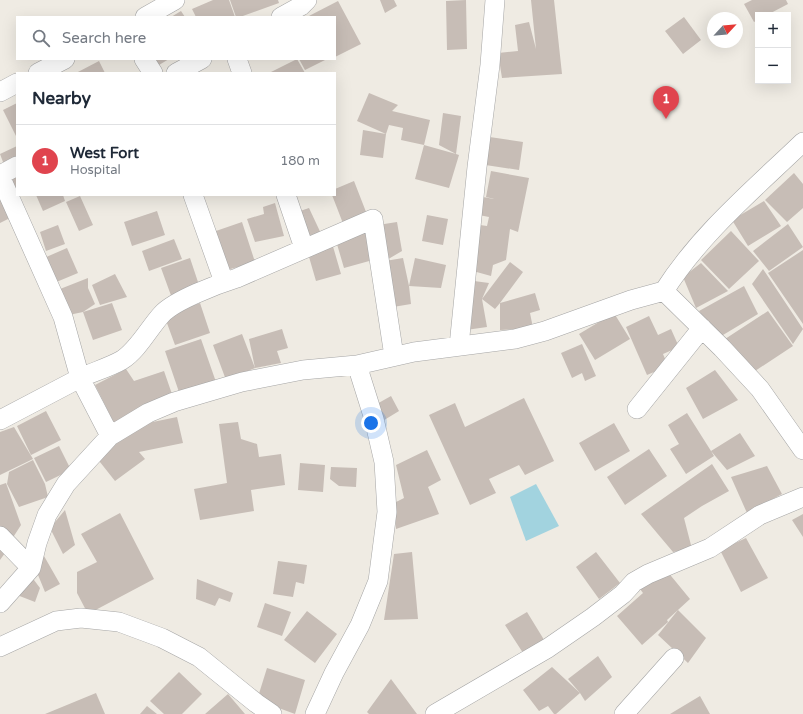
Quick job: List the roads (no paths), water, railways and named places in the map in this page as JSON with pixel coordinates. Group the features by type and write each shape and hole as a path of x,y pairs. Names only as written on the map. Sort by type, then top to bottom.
{"street":[{"path":"147,16 175,0"},
{"path":"283,16 301,6 307,0"},
{"path":"459,346 476,167 490,65 495,0"},
{"path":"40,72 63,60"},
{"path":"145,60 152,72"},
{"path":"178,72 200,60"},
{"path":"236,60 242,72"},
{"path":"0,92 16,84"},
{"path":"0,603 31,568 37,543 47,515 66,484 110,436 148,413 174,402 242,382 303,370 357,365 414,352 515,339 545,331 631,300 664,291 674,274 695,248 741,200 803,142"},
{"path":"16,167 0,175 63,317 80,378 110,436"},
{"path":"193,196 224,282"},
{"path":"286,196 304,248"},
{"path":"0,420 80,378 122,360 132,352 164,312 179,302 373,219 394,356"},
{"path":"664,291 702,328 760,389 803,450"},
{"path":"637,409 702,328"},
{"path":"315,714 334,673 360,625 378,581 387,512 384,462 374,419 357,365"},
{"path":"435,714 548,648 623,594 634,582 648,574 710,548 760,515 803,497"},
{"path":"0,536 31,568"},
{"path":"0,647 56,621 81,618 120,622 162,638 199,657 272,714"},
{"path":"624,714 674,658"}],"water":[{"path":"536,484 559,526 526,541 510,497"}],"place":[{"name":"West Fort","path":"666,119"}]}
